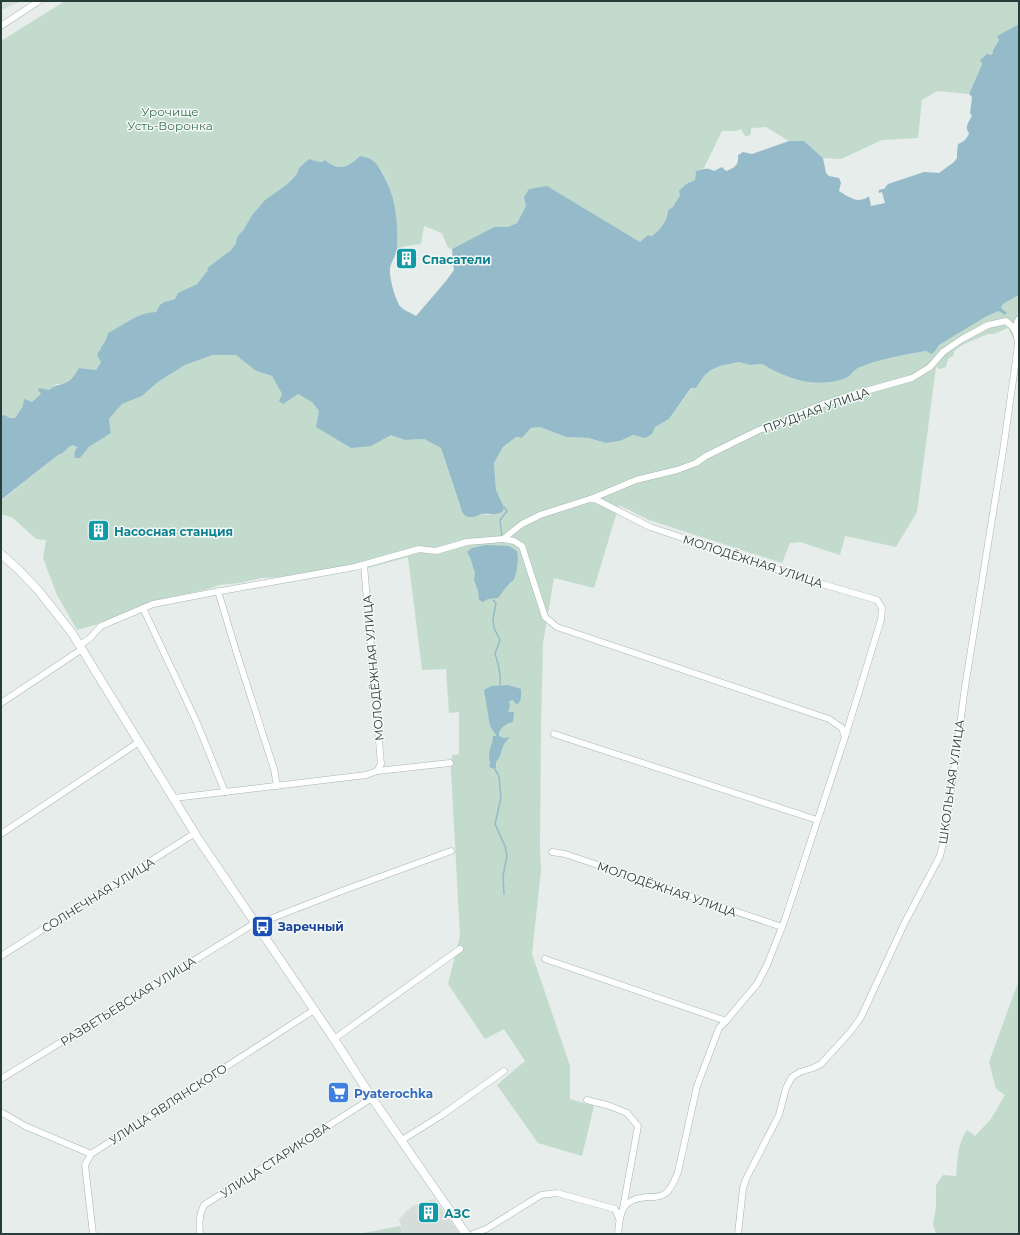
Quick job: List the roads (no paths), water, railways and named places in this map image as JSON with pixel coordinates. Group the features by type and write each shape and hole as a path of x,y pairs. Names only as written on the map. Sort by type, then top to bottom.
{"street":[{"path":"1,26 39,1"},
{"name":"ШКОЛЬНАЯ УЛИЦА","path":"738,1234 743,1188 746,1178 779,1115 786,1088 792,1077 800,1072 821,1064 851,1031 861,1017 905,922 940,856 946,830 965,687 1019,343 1017,322 1019,319"},
{"name":"ПРУДНАЯ УЛИЦА","path":"593,498 636,480 677,470 696,463 706,456 759,430 791,419 818,407 848,396 912,378 930,367 943,352 953,347 962,339 988,326 1006,321 1012,325 1016,331 1019,343"},
{"path":"503,539 522,524 540,515 593,498"},
{"name":"МОЛОДЁЖНАЯ УЛИЦА","path":"593,498 650,527 812,581 877,600 882,608 881,620 845,737 782,927 767,965 757,984 719,1028 697,1086 678,1172 667,1192 660,1197 639,1198 629,1201 623,1208"},
{"path":"1,703 81,647 101,626 153,604 364,565 419,549 436,551 467,542 503,539 514,541 522,546 545,617 557,627 829,719 842,728 845,737"},
{"path":"1,554 38,590 81,647 195,833 372,1098 466,1234"},
{"name":"МОЛОДЁЖНАЯ УЛИЦА","path":"364,565 381,764 377,771"},
{"path":"218,591 274,769 277,786"},
{"path":"143,608 197,724 225,792"},
{"path":"554,734 818,820"},
{"path":"1,834 139,742"},
{"path":"174,798 366,775 377,771 450,763"},
{"name":"СОЛНЕЧНАЯ УЛИЦА","path":"1,956 195,833"},
{"name":"РАЗВЕТЬЕВСКАЯ УЛИЦА","path":"1,1079 256,924 451,851"},
{"name":"МОЛОДЁЖНАЯ УЛИЦА","path":"552,852 565,854 782,927"},
{"path":"334,1039 460,949"},
{"path":"545,959 726,1021"},
{"name":"УЛИЦА ЯВЛЯНСКОГО","path":"91,1154 314,1010"},
{"path":"402,1140 442,1115 504,1071"},
{"name":"УЛИЦА СТАРИКОВА","path":"200,1234 200,1213 204,1205 372,1098"},
{"path":"587,1100 610,1106 628,1113 638,1126 623,1208 619,1218 618,1234"},
{"path":"1,1112 24,1126 91,1154 85,1165 93,1234"},
{"path":"473,1234 486,1230 541,1195 557,1193 615,1209 619,1218"}],"water":[{"path":"1019,24 1019,295 1003,304 1001,308 1007,313 1005,315 999,311 987,316 939,345 932,354 926,351 883,360 858,368 846,378 824,383 814,383 792,378 772,370 762,364 750,365 739,362 720,366 711,370 704,376 696,388 691,388 669,419 655,427 652,434 645,438 633,435 620,441 606,443 588,438 566,437 540,427 531,428 522,438 516,437 503,447 494,463 496,490 504,507 503,511 501,513 481,514 474,517 469,517 463,514 461,510 441,448 424,439 405,440 391,435 371,446 351,448 316,427 319,411 312,402 298,394 283,404 279,401 282,394 272,376 256,371 236,355 213,355 185,365 158,382 142,396 122,404 109,419 111,433 89,447 80,458 75,458 74,454 77,447 73,445 69,447 1,500 1,416 4,415 10,418 15,418 23,406 24,399 32,402 41,394 38,390 39,388 49,390 69,381 79,368 96,370 101,362 97,355 108,333 143,314 156,312 160,305 164,302 175,299 178,293 197,284 208,270 207,268 231,250 236,243 237,237 244,229 252,215 265,200 286,185 297,174 299,168 309,159 322,162 325,160 330,164 339,167 343,167 351,163 360,156 369,158 375,162 388,184 394,202 397,251 390,268 390,277 400,306 416,316 454,270 452,249 494,227 508,227 517,223 526,206 524,197 529,189 547,186 640,242 648,235 652,236 658,231 665,221 668,210 673,207 680,195 679,191 686,184 695,180 696,171 707,169 714,171 722,167 726,171 736,166 738,155 743,152 752,154 789,141 804,141 823,158 826,173 829,176 839,178 841,183 839,191 850,198 857,200 865,199 877,191 884,189 888,184 924,172 939,173 954,162 957,158 958,144 965,140 969,134 967,127 972,115 970,114 972,97 969,94 982,64 980,60 987,54 991,55 993,53 993,50 999,40 997,36"},
{"path":"485,545 509,546 517,551 518,562 514,580 498,598 488,599 483,602 479,600 478,591 474,580 475,573 467,552 472,548"},
{"path":"508,685 521,689 521,698 519,703 516,704 513,700 509,701 510,706 508,712 514,712 513,722 503,727 499,733 499,736 504,738 510,737 504,744 496,762 496,768 491,768 489,766 489,753 493,736 496,735 490,726 484,690 491,686"}],"waterway":[{"path":"502,537 500,520 507,511 504,507"},
{"path":"493,600 496,603 493,619 494,628 500,640 495,654 498,662 500,685"},
{"path":"494,768 499,776 501,798 495,824 505,846 507,856 503,876 504,894"}],"place":[{"name":"Спасатели","path":"407,259"},
{"name":"Насосная станция","path":"99,531"},
{"name":"Заречный","path":"263,926"},
{"name":"Pyaterochka","path":"339,1093"},
{"name":"АЗС","path":"429,1213"}],"park label":[{"name":"Урочище Усть-Воронка","path":"170,118"}]}
